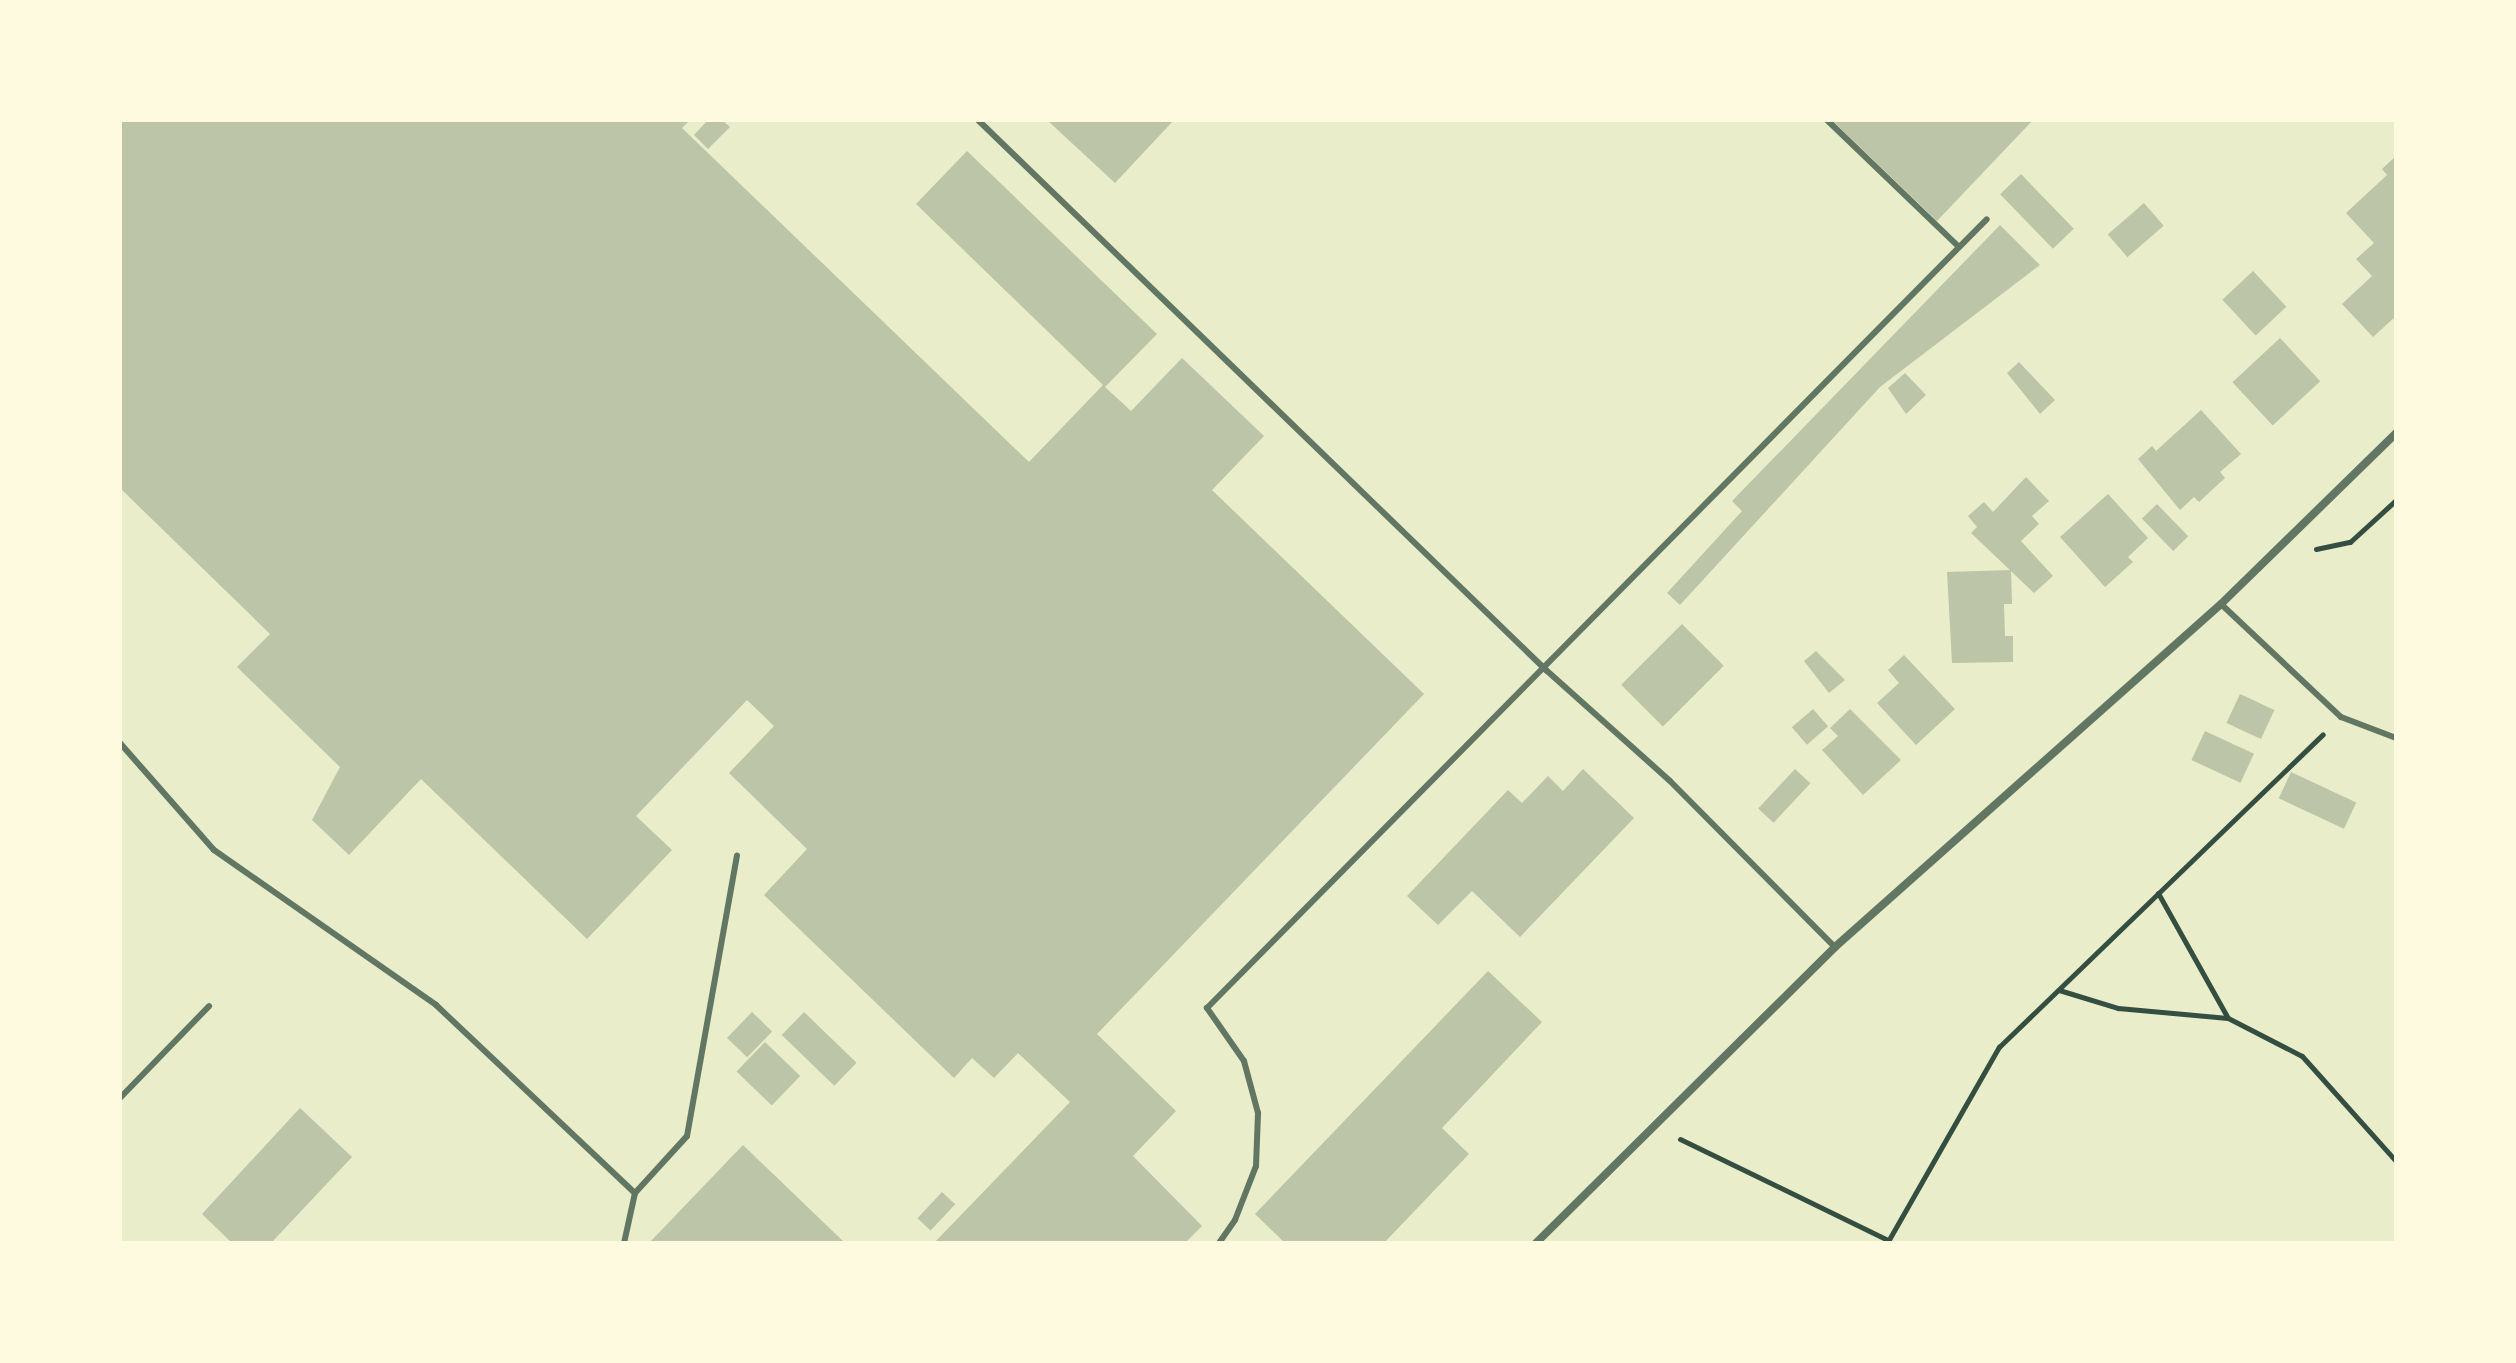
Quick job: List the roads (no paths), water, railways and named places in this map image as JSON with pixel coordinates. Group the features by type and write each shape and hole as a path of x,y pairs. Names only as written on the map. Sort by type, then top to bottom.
{"street":[{"path":"1536,1243 1835,947 2221,604 2396,433"}],"lane":[{"path":"1827,120 1959,247"},
{"path":"984,122 1546,670 1670,781 1835,947"},
{"path":"1219,1243 1235,1220 1256,1166 1258,1113 1244,1061 1207,1008 1546,670 1987,219"},
{"path":"2221,604 2341,717 2396,738"},
{"path":"120,743 214,850 436,1005 635,1193"},
{"path":"624,1243 635,1193 687,1136 737,855"},
{"path":"120,1098 209,1006"}]}
